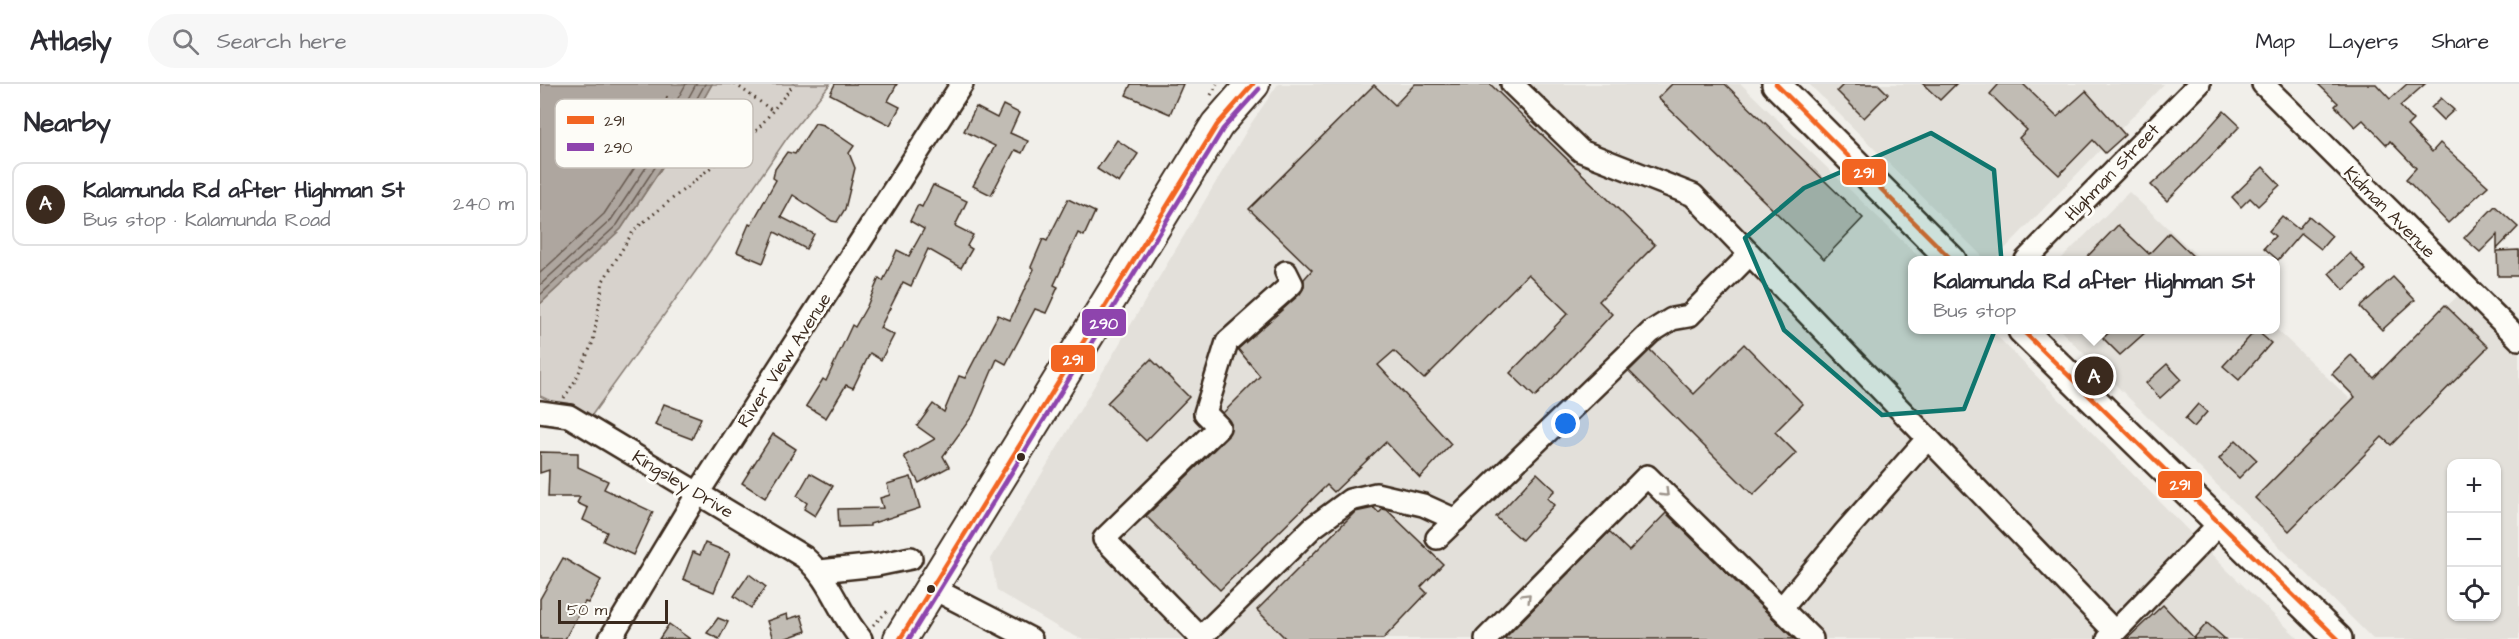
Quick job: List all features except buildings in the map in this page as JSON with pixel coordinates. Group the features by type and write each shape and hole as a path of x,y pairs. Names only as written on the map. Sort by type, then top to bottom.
{"highway":[{"path":"900,639 1216,125 1233,84"},
{"path":"1216,125 1253,84"}],"main road":[{"path":"1776,84 1947,256"},
{"path":"2026,334 2221,522 2338,639"}],"street":[{"name":"River View Avenue","path":"610,639 698,494 962,84"},
{"path":"1512,84 1581,151 1693,195 1928,438 2112,635 2221,522"},
{"name":"Highman Street","path":"2031,256 2199,84"},
{"name":"Kidman Avenue","path":"2263,84 2519,339"},
{"path":"1437,538 1651,332 1672,319 1689,316 1750,254"},
{"path":"1286,272 1292,284 1227,342 1205,413 1220,427 1104,539 1200,638 1312,528 1350,500 1376,494 1423,505 1456,520"},
{"name":"Kingsley Drive","path":"547,412 569,416 804,556 820,571 852,629 861,639"},
{"path":"1782,608 1928,438"},
{"path":"1486,639 1647,476 1812,639"},
{"path":"820,571 877,565 911,558"},
{"path":"932,588 1031,639"}],"path":[{"path":"735,84 773,111"},
{"path":"753,133 794,84"},
{"path":"666,97 669,99"},
{"path":"547,412 575,381 593,342 603,281 634,230 710,168"}],"highlighted area":[{"path":"1931,133 1994,170 2005,304 1964,409 1882,415 1784,330 1745,238 1804,188"}],"shaded area":[{"path":"712,84 830,84 787,138 703,261 589,419 540,396 540,304 621,229 661,168 753,168 753,99 704,99"},
{"path":"1278,84 1741,84 1918,256 1908,256 1908,334 1995,334 2225,568 2299,639 1081,639 997,591 991,559 1250,125"},
{"path":"1809,84 2164,84 1998,256 1982,256"},
{"path":"2129,192 2198,256 2064,256"},
{"path":"2466,288 2519,339 2519,639 2373,639 2064,334 2280,334 2350,399"}],"water":[{"path":"540,84 712,84 704,99 555,99 555,168 661,168 621,229 540,304"}],"transit line":[{"name":"291","path":"900,639 1217,125 1253,84"},
{"name":"291","path":"1776,84 1948,256"},
{"name":"290","path":"909,639 1223,129 1259,89"},
{"name":"291","path":"2026,334 2338,639"}],"place":[{"name":"Kalamunda Rd after Highman St","path":"2094,376"}]}
